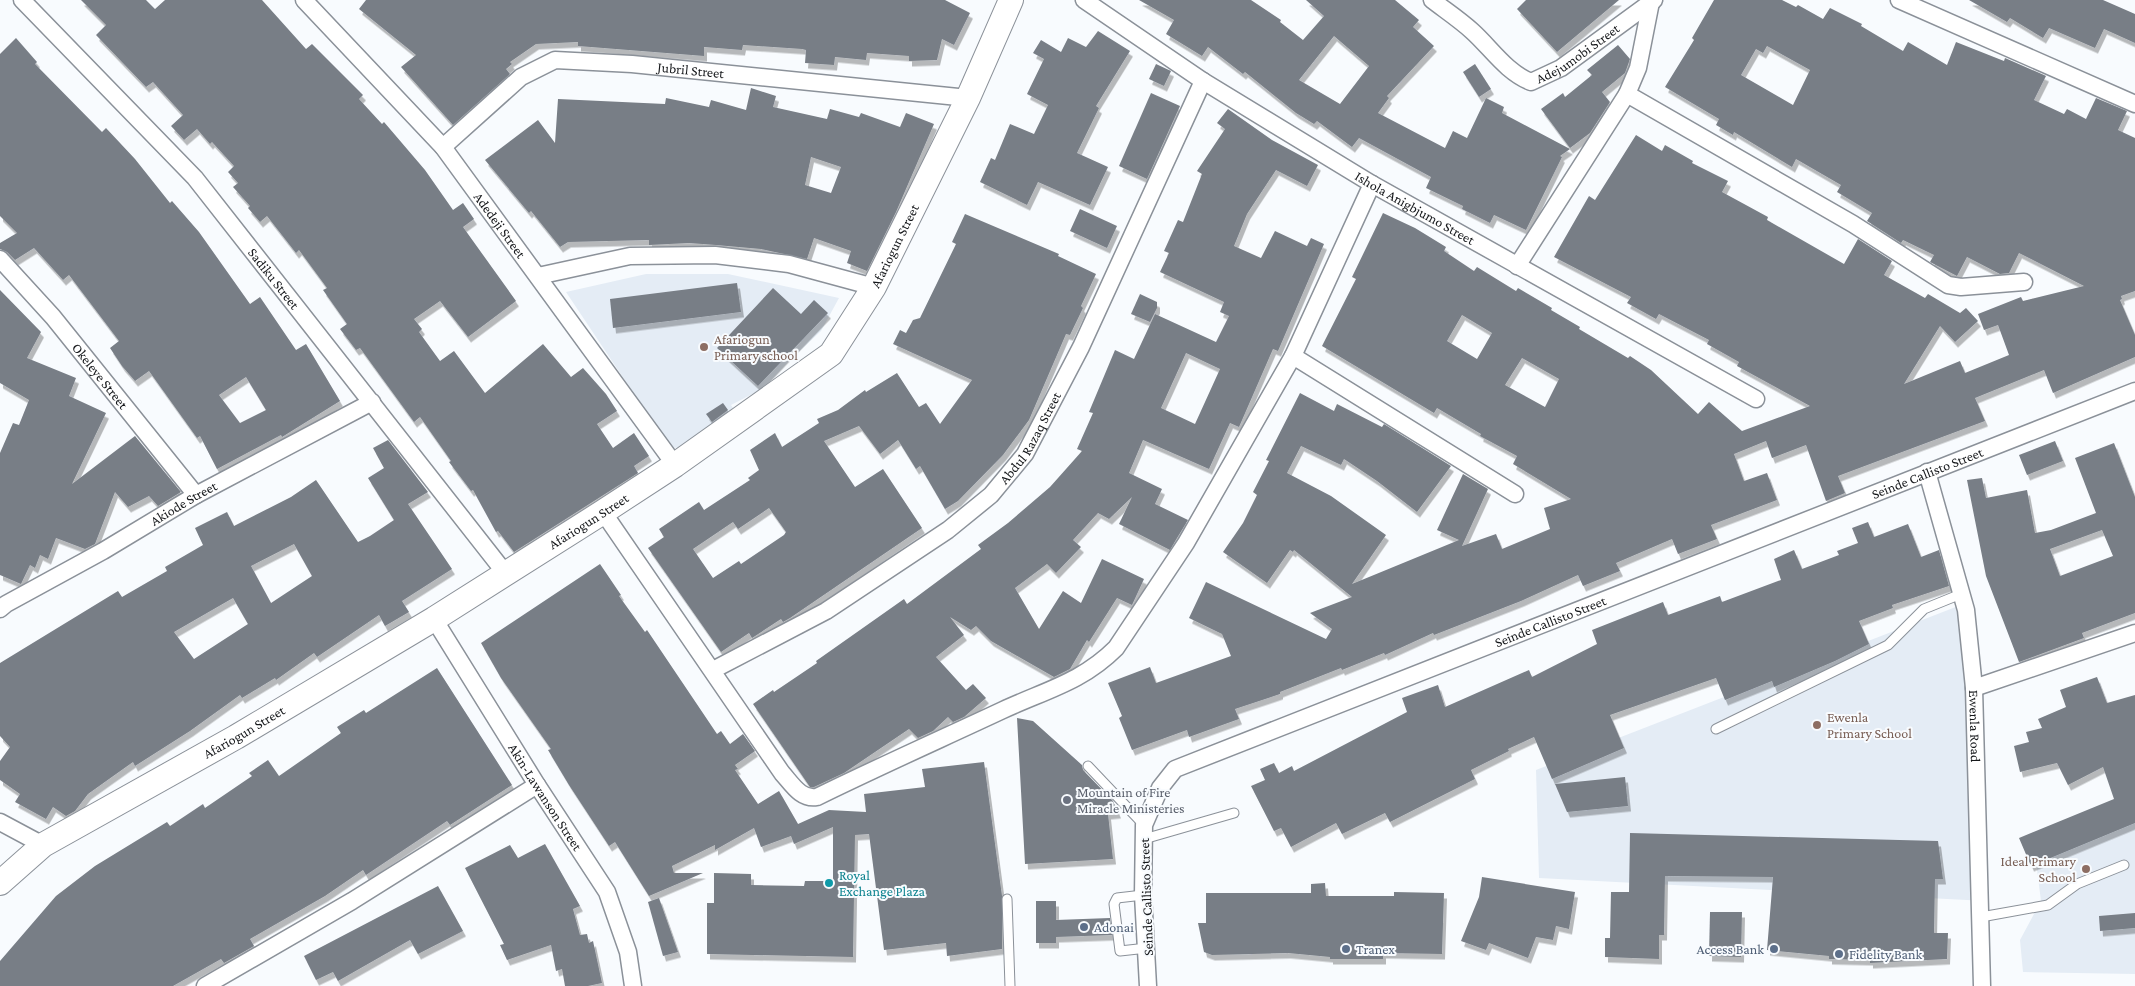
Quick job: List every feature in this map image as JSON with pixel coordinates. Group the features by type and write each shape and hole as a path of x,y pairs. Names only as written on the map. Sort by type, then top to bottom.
{"street":[{"name":"Sadiku Street","path":"22,0 195,178 506,574"},
{"name":"Afariogun Street","path":"0,883 43,844 236,737 434,619 604,512 675,466 831,354 874,287 968,98 1011,0"},
{"name":"Ishola Anigbjumo Street","path":"1084,0 1203,82 1372,184 1756,400"},
{"name":"Adejumobi Street","path":"1432,0 1472,31 1503,63 1522,78 1531,82 1561,68 1652,1"},
{"path":"1899,0 2135,104"},
{"name":"Adedeji Street","path":"307,1 443,146 675,466"},
{"path":"1518,266 1627,94 1638,68 1652,1"},
{"name":"Jubril Street","path":"443,146 521,77 555,60 632,64 968,98"},
{"name":"Abdul Razaq Street","path":"713,670 826,611 948,530 991,495 1025,454 1080,348 1203,82"},
{"path":"1627,94 1853,224 1948,284 1962,287 2024,282"},
{"path":"604,512 782,773 800,794 810,798 1018,703 1076,680 1103,661 1116,648 1186,543 1293,356 1372,184"},
{"path":"538,276 630,256 715,255 789,264 874,287"},
{"name":"Okeleye Street","path":"0,259 53,317 196,495"},
{"path":"1293,356 1515,494"},
{"name":"Seinde Callisto Street","path":"1148,986 1143,895 1144,832 1160,788 1175,769 2135,391"},
{"name":"Akiode Street","path":"2,604 103,552 196,495 372,402"},
{"name":"Ewenla Road","path":"1927,472 1966,610 1974,688 1982,986"},
{"name":"Akin-Lawanson Street","path":"434,619 537,785 607,892 628,952 633,986"},
{"path":"1974,688 2135,633"},
{"path":"205,986 352,901 537,785"},
{"path":"0,822 43,844"}],"lane":[{"path":"1716,729 1888,645 1924,610 1961,594"},
{"path":"1088,766 1144,832 1234,813"},
{"path":"1981,917 2048,905 2077,884 2124,864"},
{"path":"1143,895 1118,898 1114,904 1120,951 1147,948"},
{"path":"1008,898 1010,986"}],"shaded area":[{"name":"Afariogun Primary school","path":"646,274 728,274 839,298 821,331 764,388 731,405 737,414 688,447 670,448 566,292"},
{"name":"Ewenla Primary School","path":"1966,603 1986,901 1539,878 1536,770"},
{"name":"Ideal Primary School","path":"2135,797 2135,974 2023,972 2020,940 2041,901 2033,838"}],"building":[{"path":"81,0 146,0 155,9 165,0 262,0 306,49 312,44 363,95 359,99 382,124 384,122 425,170 453,210 463,203 474,219 463,227 516,301 468,337 440,301 414,319 422,329 419,332 440,361 454,351 485,393 543,344 571,377 583,368 606,394 617,411 597,424 613,448 634,433 649,456 634,466 638,473 514,552 498,531 496,532 473,490 471,491 449,462 451,461 420,417 414,422 360,348 356,350 340,329 347,324 323,290 327,288 299,250 296,253 267,216 260,222 248,208 250,206 233,187 238,183 228,172 234,166 197,129 184,140 171,126 183,115 153,82 146,87 96,35 106,25"},
{"path":"366,0 945,0 970,13 954,45 942,39 937,60 909,61 909,56 867,53 866,60 835,57 834,65 805,63 806,50 802,49 743,45 742,50 704,47 704,56 578,46 578,42 536,44 510,62 512,64 506,69 510,74 453,125 401,67 416,55 359,9"},
{"path":"1139,0 1251,0 1281,20 1280,22 1303,40 1324,16 1306,0 1395,0 1419,20 1413,27 1434,46 1387,96 1389,98 1378,113 1445,148 1453,131 1467,138 1486,98 1504,107 1502,113 1570,149 1560,156 1562,157 1526,230 1494,215 1490,223 1462,209 1463,206 1426,188 1431,177 1359,138 1352,147 1317,121 1314,124 1296,113 1245,72 1243,74 1208,47 1202,56 1166,34 1174,20","holes":["1334,36 1369,66 1340,104 1299,80"]},
{"path":"1526,0 1619,0 1557,52 1517,9"},
{"path":"1714,0 1782,0 1796,7 1798,5 1823,19 1830,8 1862,24 1861,26 1903,51 1908,42 1947,65 1956,42 2004,61 2005,58 2044,75 2046,76 2034,100 2064,114 2067,109 2086,119 2096,98 2127,111 2118,130 2135,138 2135,291 2121,296 2122,299 2120,300 2135,335 2135,357 2053,393 2044,370 1975,398 1985,421 1838,476 1845,493 1826,501 1806,445 1772,458 1766,441 1734,454 1744,481 1767,473 1777,500 1711,525 1717,539 1678,554 1672,539 1616,563 1620,571 1583,586 1578,575 1521,601 1434,635 1433,633 1385,655 1384,653 1342,670 1341,668 1280,692 1280,694 1235,709 1239,719 1189,737 1187,730 1132,750 1119,718 1122,716 1108,683 1150,667 1156,683 1231,656 1222,634 1189,618 1206,582 1326,639 1332,629 1310,613 1352,597 1294,550 1293,552 1290,550 1267,583 1223,552 1243,523 1257,495 1253,492 1269,461 1266,460 1300,393 1334,411 1337,404 1382,427 1384,424 1451,466 1417,512 1377,481 1344,459 1341,465 1301,446 1287,473 1331,496 1386,535 1352,584 1459,540 1437,530 1463,474 1488,489 1462,546 1496,534 1502,549 1550,529 1544,508 1571,499 1513,464 1517,456 1480,436 1481,434 1437,408 1434,413 1322,346 1356,279 1352,277 1383,213 1415,228 1446,247 1444,251 1474,271 1477,267 1516,291 1518,288 1552,308 1551,310 1580,327 1579,329 1628,358 1630,356 1651,370 1698,414 1709,402 1742,431 1810,406 1737,366 1739,362 1707,344 1709,340 1659,314 1656,319 1627,303 1631,297 1554,257 1589,196 1595,200 1636,135 1662,151 1665,145 1693,161 1692,163 1728,181 1722,192 1768,217 1767,220 1844,264 1858,239 1892,261 1884,275 1925,298 1928,294 1960,313 1966,308 1978,321 1955,342 1940,326 1904,384 1960,361 1965,373 2009,355 1998,325 1984,330 1978,314 2021,297 2023,301 2084,286 2019,253 2009,273 2000,274 1967,257 1957,276 1930,262 1934,255 1903,240 1901,243 1867,221 1872,213 1837,192 1841,185 1796,159 1792,167 1734,132 1733,135 1716,125 1719,119 1665,87 1694,40 1692,38","holes":["1767,46 1810,70 1793,105 1741,75 1756,49 1763,53","1462,315 1492,333 1477,359 1447,341","1522,358 1559,379 1545,407 1505,385"]},
{"path":"1969,0 2103,0 2135,14 2135,43 2104,29 2095,48 2049,28 2043,38 2010,18 2007,22"},
{"path":"1098,31 1130,51 1096,106 1099,108 1077,153 1108,167 1090,205 1038,182 1027,205 980,182 991,158 995,160 1010,124 1034,134 1048,105 1027,94 1044,59 1033,53 1041,40 1061,52 1068,38 1086,47"},
{"path":"16,38 37,62 35,64 102,132 106,128 135,159 170,203 172,201 199,232 250,304 260,297 296,350 306,344 340,401 282,437 281,435 217,469 200,436 197,438 149,371 135,381 122,366 110,348 119,341 69,275 63,280 34,248 15,260 7,252 0,249 0,243 17,233 0,216 0,54","holes":["246,377 266,410 240,423 219,395"]},
{"path":"1618,45 1630,59 1625,73 1602,92 1610,102 1590,133 1570,148 1541,109 1563,93 1565,97 1592,75 1587,70"},
{"path":"1156,64 1171,71 1164,86 1149,79"},
{"path":"1475,64 1491,89 1479,97 1463,72"},
{"path":"751,88 776,96 773,107 827,119 830,109 859,117 861,113 900,127 906,113 934,124 896,212 867,271 847,263 851,251 814,238 807,259 761,249 716,245 689,243 649,245 649,240 568,242 560,247 531,211 529,213 485,160 538,120 555,143 558,99 665,104 666,98 709,107 711,100 746,110","holes":["811,157 841,167 831,193 805,185"]},
{"path":"1151,93 1180,106 1147,179 1119,166"},
{"path":"1228,109 1272,140 1318,165 1307,186 1276,170 1247,214 1234,246 1261,258 1275,231 1307,246 1311,238 1324,244 1278,351 1273,349 1239,427 1230,423 1209,469 1143,440 1129,473 1162,489 1155,504 1188,520 1170,550 1119,524 1132,497 1109,519 1098,513 1073,540 1081,547 1056,573 1047,564 1015,588 1039,629 1063,591 1081,603 1102,559 1144,579 1132,605 1117,598 1089,642 1087,640 1070,669 1054,677 991,641 976,626 971,630 950,617 964,635 936,657 966,690 973,684 986,698 964,717 953,722 948,717 933,731 918,738 909,729 844,773 814,787 810,787 753,704 817,663 816,661 904,599 907,604 981,549 978,545 1008,523 1050,487 1082,451 1077,449 1093,413 1089,412 1115,350 1134,359 1155,314 1216,342 1229,316 1220,312 1224,302 1160,272 1169,253 1164,251 1178,220 1183,222 1202,174 1197,171 1225,129 1217,123","holes":["1186,353 1220,369 1195,424 1161,408"]},
{"path":"1080,209 1117,226 1107,248 1070,231"},
{"path":"965,214 1059,254 1058,256 1096,274 1081,306 1083,308 1070,335 1066,334 1029,420 1003,455 958,501 945,509 920,466 916,469 898,440 880,454 859,426 824,441 855,487 883,469 922,528 790,618 783,622 781,619 752,638 749,633 721,652 648,548 664,537 659,529 699,502 704,510 750,480 748,478 759,470 750,450 775,433 782,447 819,423 817,419 838,410 865,390 866,392 897,373 919,407 926,403 940,424 972,380 893,344 900,330 906,333 913,320 920,318 956,244 952,242","holes":["769,508 786,532 741,564 739,561 713,578 693,549 733,522 738,529"]},
{"path":"737,283 741,312 613,328 610,299"},
{"path":"773,288 801,314 814,300 828,313 758,386 717,348"},
{"path":"0,290 41,332 27,358 76,378 69,396 106,413 72,484 135,436 181,492 158,506 149,496 128,507 115,492 95,544 85,549 56,538 48,559 40,555 35,568 30,565 21,584 0,575 0,453 13,423 19,425 29,400 0,383"},
{"path":"1140,294 1157,302 1157,308 1150,322 1131,314"},
{"path":"723,403 728,410 712,422 706,414"},
{"path":"388,440 428,492 408,504 452,569 402,601 409,612 385,626 379,615 317,657 314,653 276,680 275,678 242,698 240,695 190,731 135,766 133,762 88,794 75,811 66,816 53,807 46,819 15,802 20,794 0,780 0,761 10,747 0,736 0,663 118,591 122,597 167,571 165,567 203,545 195,528 227,512 234,526 291,497 316,480 358,542 370,536 394,520 368,478 384,468 373,448","holes":["294,544 312,576 271,603 251,566","233,598 248,624 194,659 174,632"]},
{"path":"2055,441 2063,461 2027,475 2019,455"},
{"path":"2114,443 2135,497 2135,613 2082,633 2084,638 2019,662 1986,576 1967,480 1982,478 1986,498 2027,490 2035,533 2051,530 2096,513 2075,458","holes":["2102,530 2113,556 2060,576 2050,549"]},
{"path":"1868,522 1874,537 1908,524 1921,557 1939,550 1949,586 1892,605 1893,608 1859,621 1869,644 1835,661 1774,687 1772,681 1725,700 1716,678 1610,715 1624,748 1552,779 1534,737 1471,770 1475,779 1390,822 1385,813 1342,834 1336,823 1291,847 1281,828 1274,831 1251,786 1265,780 1260,769 1274,763 1279,773 1292,766 1294,771 1407,712 1402,698 1438,685 1445,707 1529,670 1532,677 1597,644 1592,630 1663,602 1668,615 1720,596 1722,602 1781,580 1774,559 1794,550 1802,569 1839,555 1837,551 1858,543 1852,528"},
{"path":"600,564 621,595 619,596 645,632 647,630 717,734 721,731 730,744 743,734 755,751 735,765 738,769 735,770 758,804 779,791 798,824 829,810 866,812 864,794 925,787 922,769 984,762 1002,896 1002,949 947,956 946,943 884,950 869,834 855,835 853,957 707,954 707,903 714,903 714,873 751,874 751,885 804,886 805,881 833,881 833,827 794,844 791,836 761,847 754,828 715,850 715,845 672,866 674,873 703,873 649,896 615,842 609,846 548,750 551,749 501,678 481,643"},
{"path":"437,668 512,785 450,825 447,821 366,875 363,870 325,896 250,939 254,946 224,963 221,959 173,986 0,986 0,961 56,896 95,866 167,822 170,826 203,804 205,808 252,776 249,773 268,760 279,776 341,733 337,727 364,710 366,713"},
{"path":"2097,677 2107,703 2135,695 2135,823 2031,866 2019,838 2114,799 2103,767 2068,785 2057,763 2020,772 2014,746 2029,742 2026,732 2042,728 2038,719 2066,707 2060,690"},
{"name":"Mountain of Fire Miracle Ministeries","path":"1017,718 1033,721 1082,765 1083,770 1113,801 1118,813 1108,814 1113,859 1025,864"},
{"path":"1625,777 1628,806 1567,812 1555,784"},
{"path":"1630,833 1938,841 1943,879 1935,879 1934,933 1948,933 1947,959 1870,963 1870,960 1829,959 1829,956 1767,950 1773,877 1665,876 1664,935 1659,935 1659,959 1605,957 1605,938 1610,938 1611,892 1629,892"},
{"path":"545,844 580,906 573,909 580,935 587,934 589,943 593,941 602,983 588,986 565,986 562,969 556,971 551,945 507,960 500,945 504,944 465,868 510,845 518,858"},
{"path":"1482,877 1575,892 1569,929 1556,926 1553,940 1536,937 1528,958 1489,943 1486,950 1461,941 1479,897"},
{"path":"1325,883 1326,896 1394,896 1394,892 1444,893 1442,954 1383,953 1383,959 1330,959 1330,957 1288,953 1212,955 1204,952 1198,923 1206,923 1206,893 1311,893 1311,884"},
{"path":"438,886 463,931 418,954 410,940 338,981 333,972 316,980 304,956"},
{"path":"659,898 678,952 663,956 648,902"},
{"path":"1036,901 1056,901 1056,920 1110,918 1112,935 1056,937 1056,943 1036,943"},
{"path":"1710,912 1742,912 1741,957 1709,956"},
{"path":"2135,913 2135,928 2100,931 2099,916"}],"place":[{"name":"Afariogun Primary school","path":"704,347"},
{"name":"Ewenla Primary School","path":"1817,725"},
{"name":"Mountain of Fire Miracle Ministeries","path":"1067,800"},
{"name":"Ideal Primary School","path":"2086,869"},
{"name":"Royal Exchange Plaza","path":"829,883"},
{"name":"Adonai","path":"1084,927"},
{"name":"Tranex","path":"1346,949"},
{"name":"Access Bank","path":"1774,949"},
{"name":"Fidelity Bank","path":"1839,954"}]}
